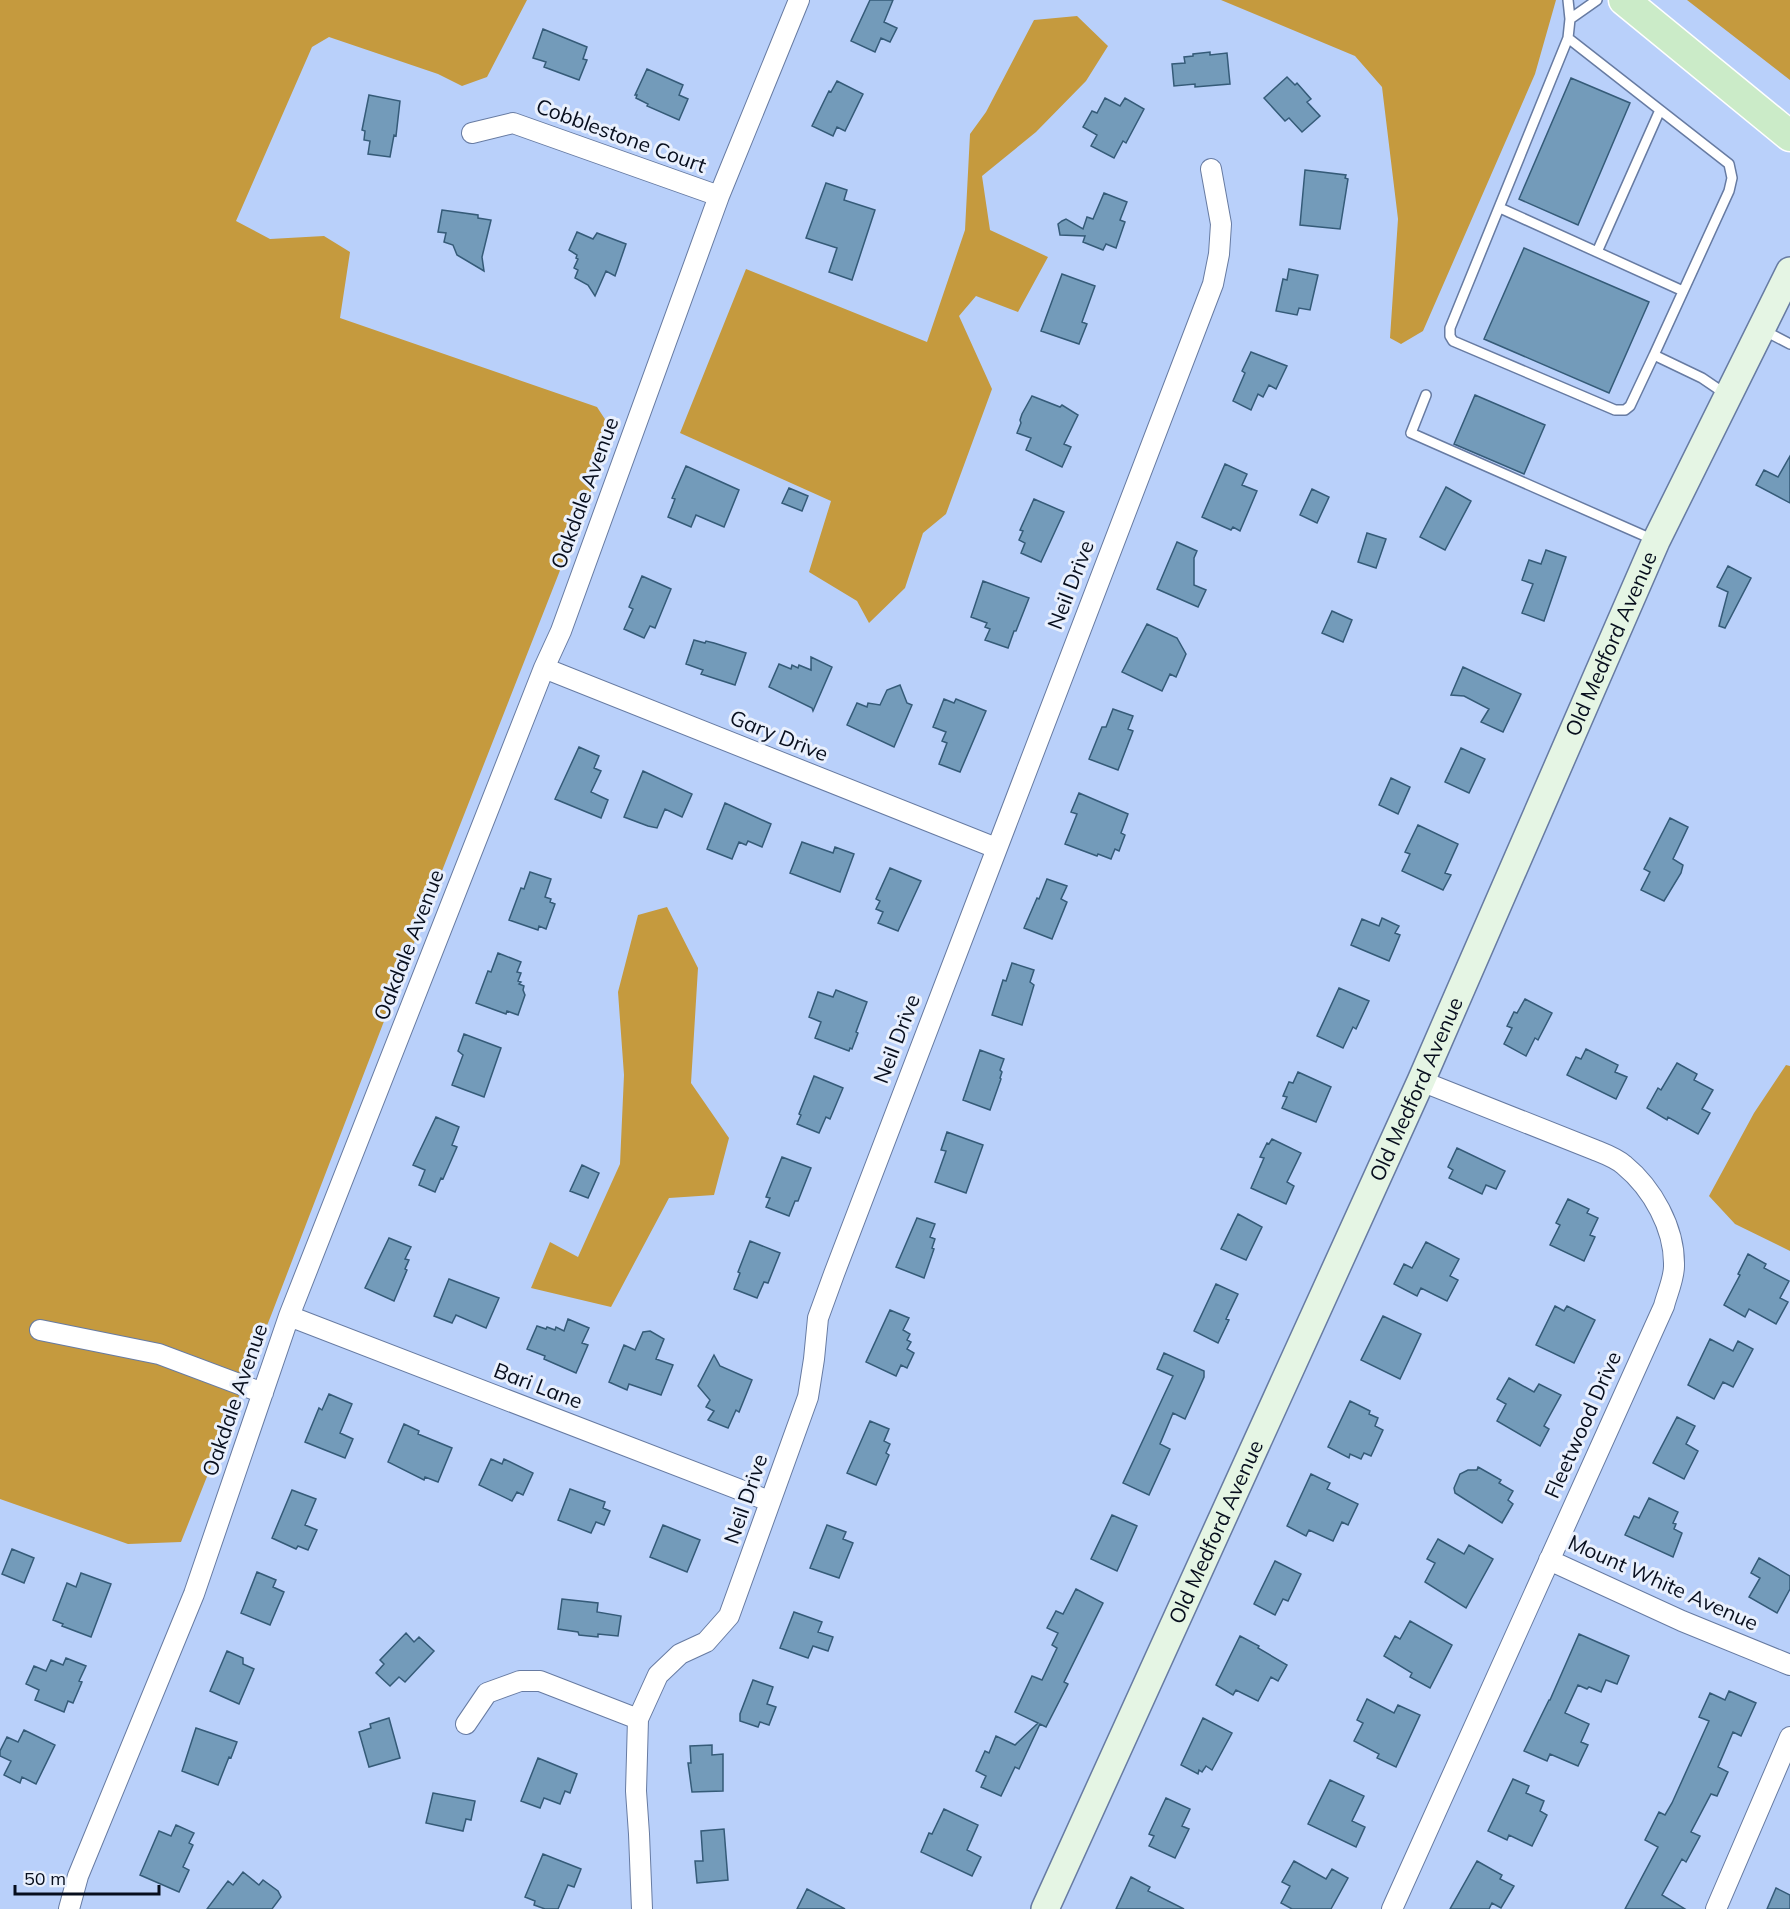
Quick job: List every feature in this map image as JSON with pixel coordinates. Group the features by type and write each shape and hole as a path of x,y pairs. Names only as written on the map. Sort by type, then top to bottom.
{"main road":[{"path":"1624,0 1790,136"}],"street":[{"name":"Oakdale Avenue","path":"71,1908 78,1876 194,1594 289,1316 544,668 561,631 719,196 799,0"},
{"name":"Cobblestone Court","path":"472,133 513,123 719,196"},
{"name":"Neil Drive","path":"642,1909 636,1791 638,1719 658,1676 680,1654 706,1642 729,1616 760,1534 769,1501 808,1397 818,1318 1212,284 1219,255 1221,224 1211,169"},
{"name":"Old Medford Avenue","path":"1045,1909 1421,1081 1656,541 1790,271"},
{"name":"Gary Drive","path":"544,668 996,848"},
{"name":"Fleetwood Drive","path":"1392,1909 1664,1306 1675,1267 1671,1239 1659,1210 1646,1186 1622,1163 1595,1150 1421,1081"},
{"name":"Bari Lane","path":"289,1316 769,1501"},
{"path":"40,1330 159,1354 263,1394"},
{"name":"Mount White Avenue","path":"1549,1560 1682,1621 1790,1665"},
{"path":"466,1724 488,1693 520,1681 540,1681 638,1719"},
{"path":"1716,1909 1790,1737"}],"lane":[{"path":"1568,0 1570,19 1568,38 1450,328 1450,336 1453,341 1615,410 1625,410 1630,406 1654,355 1729,191 1732,178 1729,164 1568,38"},
{"path":"1570,19 1597,0"},
{"path":"1597,252 1660,110"},
{"path":"1500,208 1683,291"},
{"path":"1762,330 1790,344"},
{"path":"1654,355 1702,378 1729,396"},
{"path":"1426,395 1411,433 1656,541"}],"shaded area":[{"path":"0,0 527,0 487,77 462,86 438,74 329,37 312,47 236,221 270,239 324,236 350,252 340,318 597,407 614,433 181,1542 128,1544 0,1499"},
{"path":"1221,0 1556,0 1535,74 1423,331 1401,344 1390,338 1398,219 1382,87 1355,56"},
{"path":"1687,0 1790,0 1790,80"},
{"path":"1077,16 1108,46 1086,81 1036,132 982,176 990,230 1048,257 1018,312 976,296 959,316 992,389 946,514 923,533 905,588 869,623 857,601 809,572 831,501 680,433 746,269 927,342 965,230 970,134 986,112 1034,20"},
{"path":"667,907 698,968 691,1083 729,1138 714,1195 669,1198 611,1307 531,1288 550,1242 578,1257 620,1164 624,1075 618,992 638,915"},
{"path":"1786,1065 1790,1066 1790,1251 1735,1224 1709,1196 1754,1113"}],"building":[{"path":"870,0 893,0 884,22 897,28 890,42 881,38 875,52 851,41"},
{"path":"543,29 587,47 583,59 587,60 579,80 544,67 546,62 533,58"},
{"path":"1210,52 1210,55 1227,53 1230,84 1174,86 1172,64 1185,63 1184,57 1193,56 1193,54"},
{"path":"647,69 683,85 679,95 688,99 679,120 647,106 648,104 636,98 637,95 635,95"},
{"path":"1287,77 1295,85 1297,83 1311,99 1307,102 1320,116 1302,132 1289,118 1285,121 1264,98"},
{"path":"1571,78 1630,103 1578,225 1519,199"},
{"path":"837,81 863,94 845,131 837,127 833,136 812,126 829,91 831,92"},
{"path":"369,95 400,101 396,136 394,135 390,157 368,154 370,141 364,140 365,131 362,130"},
{"path":"1105,98 1120,106 1125,98 1144,109 1126,143 1123,141 1114,158 1091,146 1097,135 1083,127 1092,111 1097,113"},
{"path":"1305,170 1346,175 1345,178 1348,179 1340,229 1300,225"},
{"path":"826,183 847,190 844,200 875,210 852,280 829,272 837,248 806,238"},
{"path":"1104,193 1127,202 1120,220 1125,222 1116,248 1106,244 1103,250 1083,242 1085,236 1060,235 1058,224 1066,219 1083,229 1087,217 1093,219"},
{"path":"442,210 478,215 478,218 491,220 482,257 484,271 457,255 453,245 444,242 446,233 438,232"},
{"path":"577,232 593,239 597,233 626,244 615,276 606,271 595,296 588,285 575,278 578,270 574,268 578,259 577,255 569,250"},
{"path":"1524,248 1649,302 1609,393 1484,339"},
{"path":"1289,269 1318,275 1310,310 1299,308 1297,315 1276,311 1283,279 1287,280"},
{"path":"1062,274 1095,286 1082,322 1087,324 1079,344 1041,331"},
{"path":"1251,352 1287,366 1276,389 1269,385 1263,397 1258,394 1251,410 1233,401 1245,373 1242,371"},
{"path":"1475,395 1545,425 1524,474 1454,444"},
{"path":"1032,396 1060,407 1062,405 1078,415 1064,444 1071,447 1062,467 1026,450 1031,438 1017,433 1022,414"},
{"path":"1790,456 1790,503 1756,485 1764,470 1778,477"},
{"path":"1225,464 1247,474 1242,485 1257,491 1240,531 1233,527 1231,530 1202,517"},
{"path":"686,466 739,490 724,527 696,515 691,527 668,517 675,499 672,498"},
{"path":"1446,487 1471,501 1445,550 1420,537"},
{"path":"789,488 808,496 802,511 782,503"},
{"path":"1312,489 1329,497 1317,523 1300,515"},
{"path":"1034,499 1064,512 1041,562 1021,553 1025,543 1019,540 1023,531 1020,530"},
{"path":"1367,533 1386,539 1376,568 1358,562"},
{"path":"1177,542 1197,551 1194,558 1194,585 1206,590 1198,607 1157,589"},
{"path":"1546,550 1566,557 1544,621 1522,613 1533,584 1522,580 1529,560 1541,564"},
{"path":"1728,566 1751,578 1725,628 1719,626 1728,592 1717,587"},
{"path":"642,576 671,589 655,628 650,626 644,638 624,629 633,609 629,607"},
{"path":"983,581 1029,598 1008,648 985,640 990,629 985,627 987,623 971,617"},
{"path":"1332,611 1352,620 1343,642 1322,633"},
{"path":"1147,624 1177,638 1186,654 1176,677 1170,674 1162,691 1122,672"},
{"path":"694,640 705,643 706,641 746,653 735,685 701,674 703,670 686,664"},
{"path":"811,657 832,667 813,711 812,708 769,687 779,664 791,669 792,665 798,668 799,665 811,670"},
{"path":"1463,667 1521,694 1503,732 1481,722 1489,709 1464,696 1451,695"},
{"path":"900,685 907,703 912,705 894,747 847,725 857,703 867,707 868,703 880,705 887,690"},
{"path":"944,699 954,703 956,699 986,711 960,772 939,764 947,743 942,741 946,732 933,727"},
{"path":"1113,709 1133,716 1128,729 1133,731 1118,770 1089,759 1102,727 1106,727"},
{"path":"579,747 599,756 594,768 601,771 591,792 608,800 601,818 555,799"},
{"path":"1461,748 1485,759 1469,793 1445,782"},
{"path":"643,771 692,794 682,817 665,809 657,828 624,817"},
{"path":"1391,778 1410,787 1398,814 1379,805"},
{"path":"1079,793 1128,814 1121,833 1125,835 1119,851 1115,849 1111,859 1065,844 1077,814 1071,812"},
{"path":"725,803 771,824 762,847 748,841 746,845 739,842 732,859 707,849"},
{"path":"1670,818 1688,827 1673,859 1683,865 1681,873 1664,901 1641,890 1650,872 1644,869"},
{"path":"1418,825 1458,844 1445,873 1451,875 1443,890 1402,871 1410,854 1405,852"},
{"path":"802,842 833,853 835,847 854,854 840,892 790,873"},
{"path":"890,868 921,881 898,931 878,923 883,912 876,909 880,901 876,899"},
{"path":"530,872 551,879 545,897 551,899 550,902 555,904 546,929 539,926 538,930 509,920 521,888 524,889"},
{"path":"1047,879 1067,886 1061,899 1067,902 1052,939 1024,928"},
{"path":"1382,918 1399,926 1395,933 1400,935 1389,961 1351,945 1362,919 1379,926"},
{"path":"498,953 521,962 517,972 521,973 518,981 524,986 525,995 518,1015 507,1011 506,1014 476,1003 488,971 491,972"},
{"path":"1012,963 1034,970 1030,982 1034,985 1022,1025 992,1015 1003,980 1006,981"},
{"path":"1339,988 1369,1001 1356,1029 1353,1027 1343,1048 1317,1036"},
{"path":"836,990 867,1002 856,1032 858,1033 849,1051 815,1038 821,1022 809,1017 818,992 833,997"},
{"path":"1525,999 1552,1013 1538,1040 1535,1038 1526,1056 1504,1044 1512,1028 1507,1026 1514,1012 1517,1013"},
{"path":"464,1034 501,1048 484,1097 452,1085 463,1055 458,1051"},
{"path":"1586,1049 1618,1065 1615,1072 1627,1077 1616,1099 1567,1075 1576,1057 1581,1059"},
{"path":"980,1050 1004,1059 1000,1070 1001,1079 990,1110 963,1100"},
{"path":"1677,1063 1697,1074 1694,1080 1713,1090 1702,1109 1710,1113 1698,1134 1647,1108 1658,1088 1661,1090"},
{"path":"1298,1072 1331,1087 1316,1122 1282,1108 1287,1097 1283,1096 1289,1082 1293,1083"},
{"path":"814,1076 843,1088 830,1119 826,1117 819,1133 797,1124"},
{"path":"436,1117 459,1127 452,1145 457,1147 435,1192 419,1185 425,1170 413,1165"},
{"path":"947,1132 983,1145 966,1193 935,1182 946,1151 941,1150"},
{"path":"1272,1139 1301,1153 1287,1182 1294,1186 1286,1204 1251,1188 1264,1158 1260,1157 1267,1143 1269,1144"},
{"path":"1457,1148 1505,1171 1496,1189 1486,1185 1482,1194 1449,1178 1453,1170 1448,1167"},
{"path":"782,1157 811,1168 798,1201 795,1201 789,1216 766,1207 770,1198 766,1197"},
{"path":"582,1165 599,1173 588,1198 570,1191"},
{"path":"1568,1199 1589,1209 1587,1213 1598,1218 1590,1235 1595,1237 1584,1261 1550,1245 1560,1225 1556,1223"},
{"path":"1238,1214 1262,1227 1246,1260 1221,1249"},
{"path":"917,1218 935,1224 930,1237 935,1239 932,1248 934,1249 924,1278 896,1267"},
{"path":"389,1238 411,1247 405,1259 409,1260 405,1269 407,1270 394,1301 365,1288"},
{"path":"750,1241 780,1253 768,1283 764,1282 757,1298 734,1289"},
{"path":"1426,1242 1459,1259 1450,1276 1458,1280 1447,1301 1421,1288 1417,1296 1394,1284 1404,1264 1412,1268"},
{"path":"1748,1254 1766,1264 1764,1268 1789,1281 1780,1298 1788,1302 1776,1324 1749,1309 1745,1317 1724,1305"},
{"path":"449,1279 499,1298 486,1328 456,1315 452,1323 434,1316"},
{"path":"1216,1284 1238,1294 1218,1343 1194,1331"},
{"path":"1555,1306 1564,1311 1567,1306 1595,1320 1574,1363 1536,1345"},
{"path":"890,1310 909,1318 903,1330 910,1334 907,1340 911,1342 907,1349 914,1353 907,1368 901,1365 896,1376 866,1362"},
{"path":"1383,1316 1421,1334 1400,1379 1361,1360"},
{"path":"568,1319 589,1328 582,1343 588,1345 576,1373 527,1349 537,1326 555,1330 556,1327 564,1331"},
{"path":"650,1331 664,1339 656,1359 673,1365 661,1395 629,1384 627,1390 609,1382 624,1345 635,1350 643,1332"},
{"path":"1710,1339 1733,1351 1738,1341 1753,1349 1733,1387 1723,1382 1714,1399 1688,1385"},
{"path":"1164,1353 1204,1371 1204,1377 1185,1419 1173,1413 1160,1444 1170,1449 1149,1495 1123,1483 1173,1376 1157,1369"},
{"path":"714,1355 720,1366 752,1380 739,1412 736,1410 728,1428 708,1420 714,1411 706,1407 710,1400 698,1386"},
{"path":"1509,1378 1534,1392 1539,1384 1561,1395 1544,1426 1549,1429 1540,1446 1497,1421 1506,1404 1497,1399"},
{"path":"329,1394 352,1404 340,1433 353,1439 345,1458 305,1442 319,1408 322,1410"},
{"path":"1350,1401 1370,1411 1369,1414 1378,1418 1375,1426 1383,1430 1371,1456 1364,1453 1361,1459 1350,1454 1349,1458 1328,1447"},
{"path":"1677,1417 1695,1426 1686,1444 1698,1451 1684,1479 1653,1463"},
{"path":"870,1421 889,1429 884,1441 890,1444 886,1453 889,1455 876,1485 847,1473"},
{"path":"404,1424 419,1431 418,1434 452,1448 438,1482 425,1477 424,1480 388,1462"},
{"path":"491,1459 502,1464 504,1459 533,1473 523,1495 517,1492 512,1501 479,1485"},
{"path":"1478,1467 1501,1480 1499,1483 1513,1491 1508,1500 1513,1504 1502,1523 1455,1493 1454,1488 1460,1474 1468,1470 1477,1470"},
{"path":"1311,1474 1330,1483 1327,1489 1358,1504 1348,1525 1342,1522 1333,1541 1309,1530 1306,1536 1287,1526"},
{"path":"570,1489 605,1502 603,1508 610,1511 604,1525 596,1522 591,1533 558,1520"},
{"path":"292,1490 316,1499 305,1525 317,1530 308,1550 298,1546 296,1549 272,1538"},
{"path":"1649,1498 1678,1512 1673,1523 1676,1524 1674,1529 1682,1533 1673,1557 1625,1535 1634,1516 1639,1518"},
{"path":"1112,1515 1137,1526 1117,1571 1091,1559"},
{"path":"663,1525 700,1540 687,1572 650,1557"},
{"path":"827,1525 846,1532 843,1539 853,1543 839,1578 810,1568"},
{"path":"1438,1539 1464,1554 1469,1545 1493,1559 1466,1608 1425,1582 1435,1563 1427,1559"},
{"path":"12,1549 34,1558 24,1583 2,1574"},
{"path":"1759,1558 1790,1576 1790,1589 1777,1613 1749,1597 1760,1578 1751,1573"},
{"path":"1275,1561 1301,1574 1288,1601 1283,1599 1275,1615 1254,1604"},
{"path":"257,1572 276,1580 273,1587 284,1592 270,1625 241,1613"},
{"path":"81,1573 111,1584 91,1637 62,1626 63,1624 53,1620 67,1583 76,1587"},
{"path":"1076,1589 1103,1603 1064,1682 1068,1684 1046,1727 1040,1724 1019,1769 1015,1767 1001,1796 981,1787 986,1776 976,1771 985,1751 989,1753 996,1736 1015,1745 1038,1723 1015,1712 1032,1676 1042,1680 1057,1648 1052,1645 1058,1633 1047,1628 1056,1611 1063,1614"},
{"path":"562,1599 598,1603 597,1612 621,1616 618,1636 579,1635 578,1632 558,1629"},
{"path":"794,1612 822,1622 818,1632 833,1637 828,1651 813,1646 808,1658 780,1648"},
{"path":"1410,1621 1452,1645 1430,1688 1410,1677 1412,1673 1384,1656 1395,1636 1400,1639"},
{"path":"406,1633 414,1642 419,1637 434,1651 405,1682 399,1677 390,1686 376,1673 384,1664 380,1660"},
{"path":"1579,1634 1629,1656 1617,1684 1606,1680 1601,1692 1578,1685 1565,1713 1589,1724 1581,1742 1588,1745 1578,1766 1550,1754 1547,1761 1524,1751 1550,1700"},
{"path":"1240,1636 1287,1665 1278,1681 1271,1677 1258,1701 1236,1690 1233,1695 1216,1685"},
{"path":"227,1651 243,1658 243,1664 254,1669 239,1704 210,1691"},
{"path":"66,1658 86,1666 73,1703 68,1701 64,1712 35,1700 39,1690 26,1684 34,1666 46,1671 51,1660 63,1665"},
{"path":"753,1680 773,1687 767,1704 776,1707 769,1725 760,1722 758,1727 740,1721 740,1714"},
{"path":"1729,1691 1756,1703 1741,1736 1733,1732 1718,1767 1728,1772 1717,1796 1711,1794 1691,1832 1700,1836 1686,1862 1682,1859 1662,1895 1685,1909 1625,1909 1658,1847 1645,1840 1659,1812 1665,1815 1672,1803 1709,1721 1699,1717 1710,1693 1725,1700"},
{"path":"1367,1699 1394,1713 1398,1705 1420,1715 1396,1767 1377,1758 1379,1754 1354,1741 1363,1723 1357,1720"},
{"path":"389,1718 400,1758 369,1767 359,1732 371,1728 370,1724"},
{"path":"1203,1718 1232,1733 1212,1770 1206,1766 1202,1772 1199,1770 1198,1774 1181,1765"},
{"path":"196,1728 237,1742 218,1785 182,1771"},
{"path":"24,1730 55,1745 36,1784 22,1777 20,1783 4,1775 11,1761 0,1756 0,1751 7,1737 18,1742"},
{"path":"712,1745 712,1755 723,1754 723,1791 692,1792 688,1763 691,1763 690,1746"},
{"path":"538,1758 577,1774 570,1793 565,1791 560,1804 544,1798 540,1808 521,1801"},
{"path":"1513,1779 1529,1786 1526,1793 1544,1801 1540,1811 1547,1815 1532,1846 1509,1835 1507,1840 1488,1831"},
{"path":"1330,1780 1364,1796 1352,1821 1365,1827 1356,1847 1308,1824"},
{"path":"433,1793 475,1801 471,1820 466,1819 463,1831 426,1823"},
{"path":"1166,1798 1190,1809 1182,1826 1189,1829 1175,1858 1149,1846 1154,1836 1149,1834"},
{"path":"944,1809 978,1825 967,1850 981,1857 972,1876 921,1852 929,1833 932,1834"},
{"path":"176,1825 194,1833 189,1843 193,1845 183,1867 189,1870 179,1892 140,1875 159,1831 171,1836"},
{"path":"724,1829 728,1880 697,1883 695,1861 703,1861 701,1831"},
{"path":"543,1854 581,1869 574,1887 568,1885 558,1909 545,1909 534,1905 535,1901 525,1897"},
{"path":"1294,1861 1326,1879 1332,1869 1348,1878 1331,1909 1292,1909 1281,1903 1290,1886 1282,1882"},
{"path":"1477,1861 1502,1875 1500,1879 1514,1886 1501,1908 1492,1903 1489,1909 1450,1909"},
{"path":"243,1872 259,1885 263,1880 278,1891 281,1897 272,1909 207,1909 228,1881 233,1885"},
{"path":"1131,1877 1150,1887 1148,1891 1184,1909 1116,1909"},
{"path":"1776,1888 1790,1895 1790,1909 1767,1909"},
{"path":"807,1889 845,1909 797,1909"}]}
